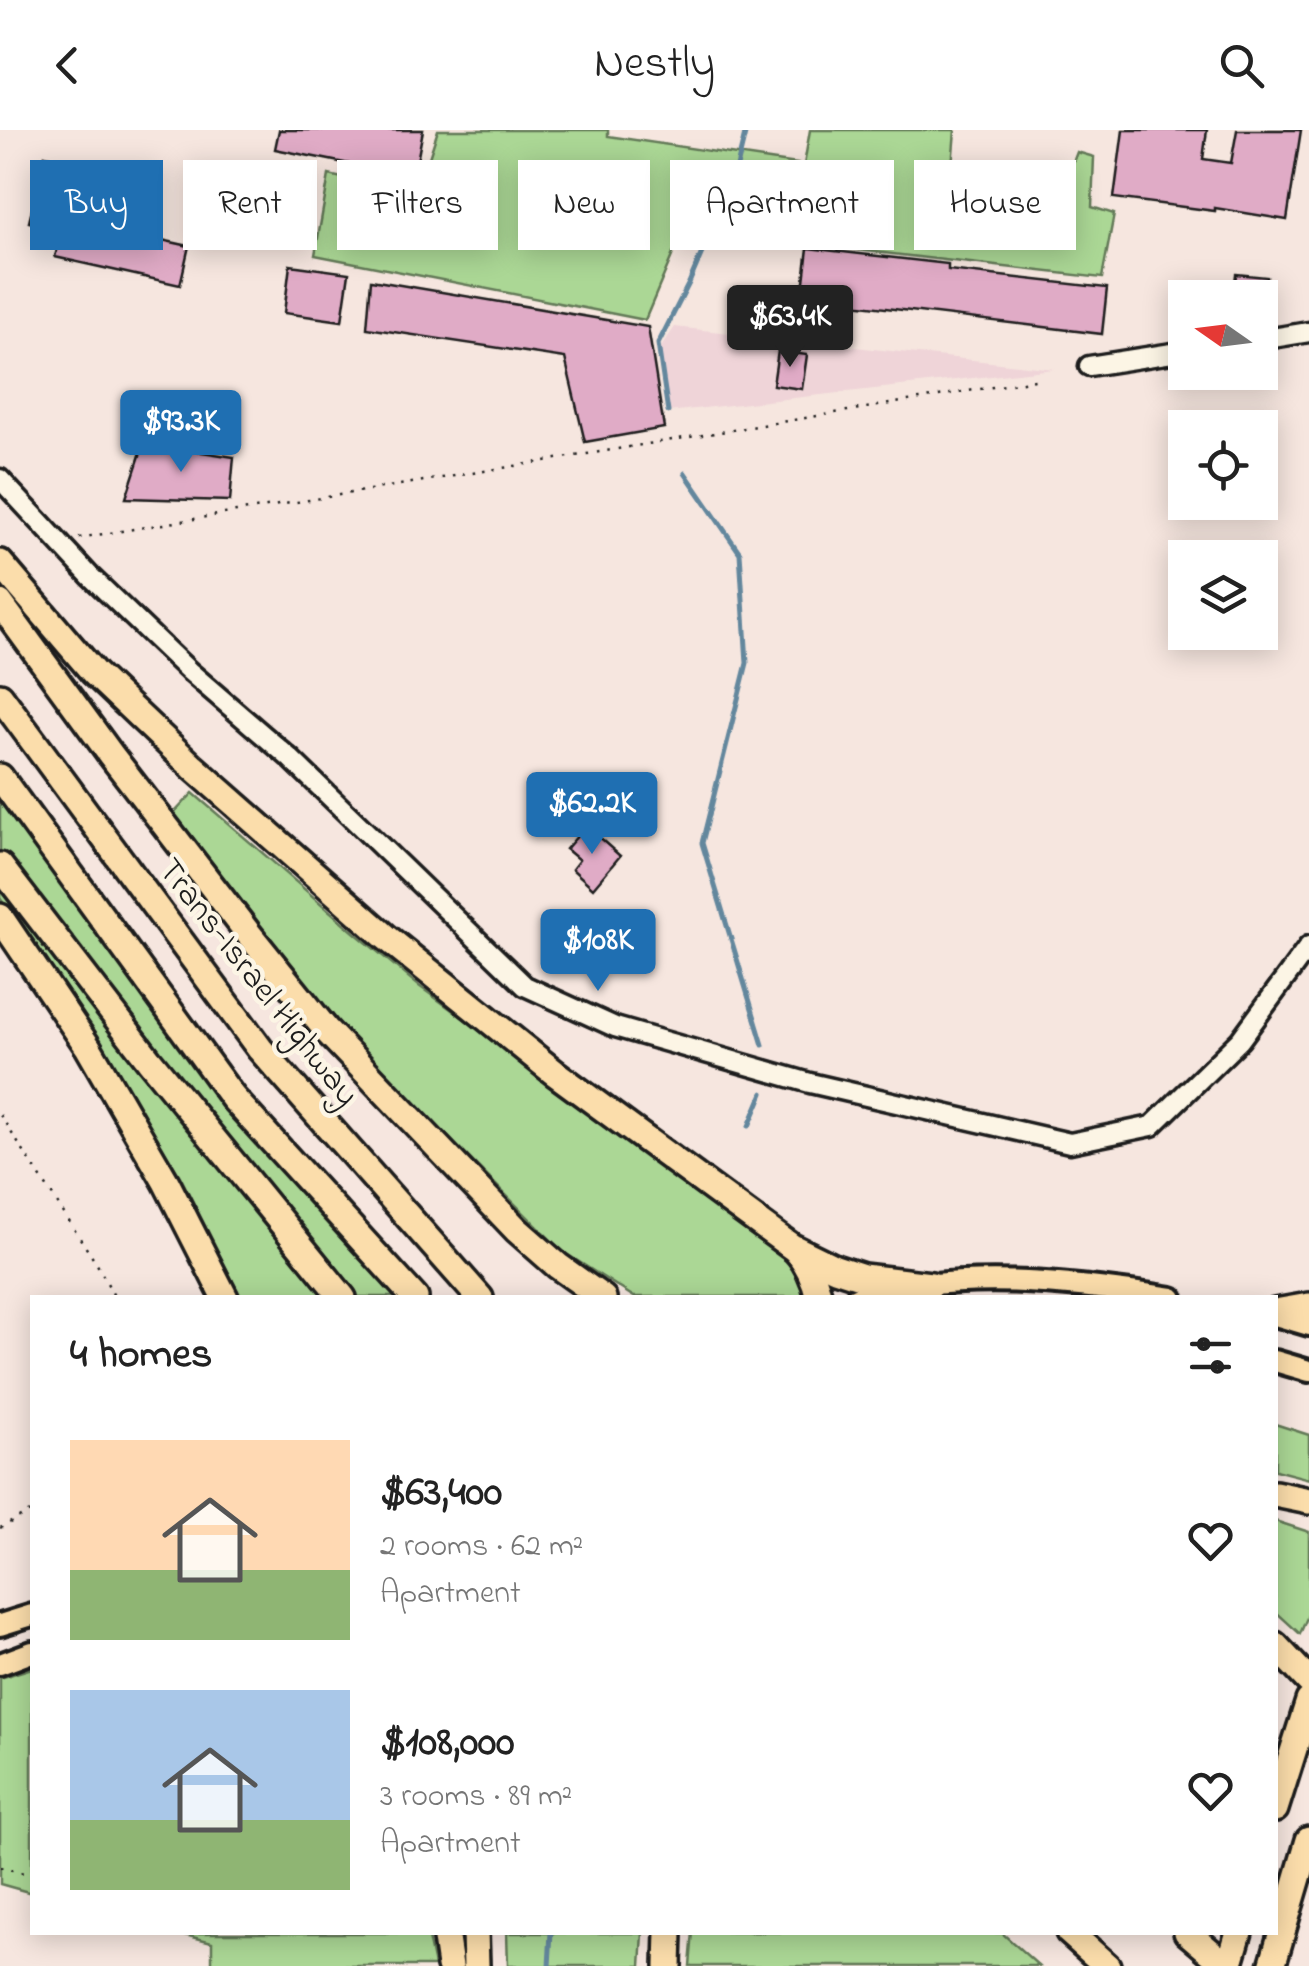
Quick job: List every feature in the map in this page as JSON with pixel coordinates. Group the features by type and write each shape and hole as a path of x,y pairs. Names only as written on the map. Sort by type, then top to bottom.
{"highway":[{"path":"0,563 108,686 193,767 386,937 556,1073 792,1246 835,1268 864,1277 931,1284"},
{"path":"0,603 111,754 327,1031 517,1230 600,1295"},
{"name":"Trans-Israel Highway","path":"0,696 260,1048 477,1295"},
{"path":"0,777 232,1098 412,1295"},
{"path":"0,866 149,1060 341,1295"},
{"path":"0,917 88,1048 166,1182 222,1295"},
{"path":"792,1246 803,1258 818,1295"},
{"path":"1278,1313 1309,1306"},
{"path":"1278,1495 1309,1501"},
{"path":"1278,1648 1309,1681"},
{"path":"1278,1799 1309,1701"},
{"path":"1272,1966 1309,1840"},
{"path":"445,1935 450,1966"},
{"path":"475,1935 476,1966"},
{"path":"668,1966 669,1935"},
{"path":"1072,1935 1107,1966"},
{"path":"1190,1935 1228,1966 1238,1935"}],"main road":[{"path":"872,1295 959,1282 1052,1284 1146,1295"},
{"path":"1278,1315 1309,1325"},
{"path":"1278,1362 1309,1372"},
{"path":"0,1625 30,1616"},
{"path":"0,1664 30,1653"}],"street":[{"path":"1278,337 1309,332"},
{"path":"1089,366 1168,354"},
{"path":"0,479 90,576 189,672 291,759 525,986 615,1028 810,1083 1070,1143 1152,1126 1240,1040 1309,946"}],"path":[{"path":"58,542 1035,380"},
{"path":"0,1114 113,1295"},
{"path":"0,1528 30,1512"},
{"path":"0,1867 30,1874"}],"shaded area":[{"path":"675,327 1054,369 668,412 657,353"}],"green space":[{"path":"438,130 608,130 608,136 770,160 670,160 670,250 675,250 645,320 315,255 329,175 337,177 337,250 498,250 498,160 428,160"},
{"path":"810,130 955,130 952,160 914,160 914,250 1076,250 1074,160 1077,152 1094,157 1092,207 1114,214 1102,278 858,250 894,250 894,160 805,160"},
{"path":"193,793 419,986 788,1253 804,1280 803,1295 631,1295 562,1251 403,1092 320,1002 174,813"},
{"path":"0,796 399,1295 240,1295 181,1178 91,1031 0,898"},
{"path":"1278,1425 1309,1435 1309,1479 1278,1471"},
{"path":"1278,1522 1309,1532 1309,1613 1300,1634 1278,1614"},
{"path":"30,1669 30,1892 0,1884 0,1678"},
{"path":"185,1935 427,1935 434,1966 212,1966 212,1942"},
{"path":"507,1935 643,1935 641,1966 508,1966"},
{"path":"693,1935 1004,1935 1039,1966 690,1966"}],"building":[{"path":"279,130 423,130 417,160 337,161 275,149"},
{"path":"1123,130 1207,130 1203,159 1231,163 1237,130 1301,130 1287,220 1114,198"},
{"path":"163,240 183,245 183,250 188,250 180,285 55,257 57,250 163,250"},
{"path":"808,250 948,264 948,270 1107,288 1102,334 802,298"},
{"path":"290,265 349,273 342,321 284,313"},
{"path":"1236,274 1267,277 1267,280 1235,280"},
{"path":"371,280 648,327 664,428 585,442 565,358 367,328"},
{"path":"778,351 807,355 802,389 773,385"},
{"path":"144,443 234,457 230,501 126,498"},
{"path":"586,826 620,856 593,888 572,869 579,860 566,849"}],"waterway":[{"path":"668,412 658,344 735,175 746,130"},
{"path":"685,473 740,553 747,663 702,843 763,1045"},
{"path":"749,1126 763,1093"},
{"path":"549,1966 551,1935"}]}
